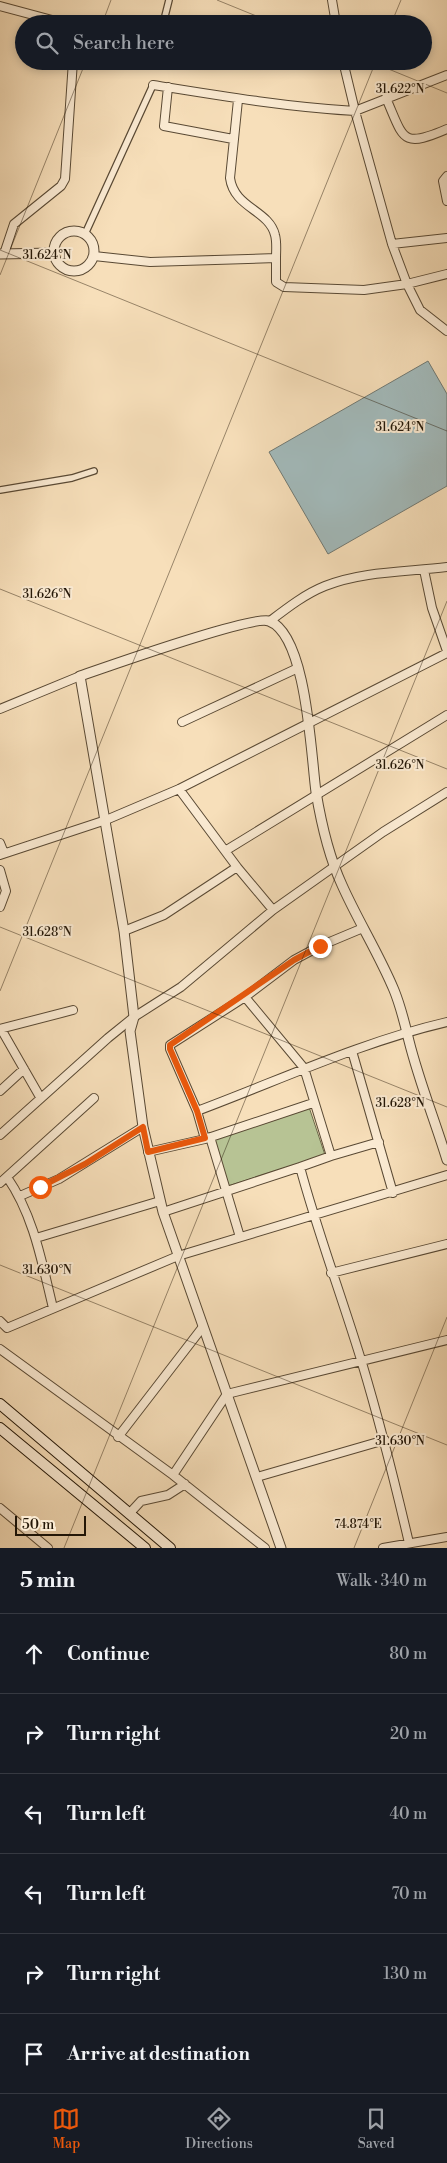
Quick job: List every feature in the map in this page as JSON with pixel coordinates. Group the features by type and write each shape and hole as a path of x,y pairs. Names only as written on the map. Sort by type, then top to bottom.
{"main road":[{"path":"0,1404 170,1548"},
{"path":"0,1428 145,1548"}],"street":[{"path":"165,15 169,0"},
{"path":"332,0 334,15"},
{"path":"0,6 34,15"},
{"path":"54,253 2,254 14,224 60,186 64,179 72,70"},
{"path":"345,70 392,244 407,284 420,310 447,331"},
{"path":"85,234 154,85 238,100 312,109 355,111 447,75"},
{"path":"168,87 164,126 233,139"},
{"path":"386,98 401,132 407,138 414,141 422,140 447,129"},
{"path":"238,100 233,139 231,187 238,197 273,230 276,239 276,282 284,287 364,290 407,284 447,274"},
{"path":"447,176 443,181 447,202"},
{"path":"72,231 85,234 93,243 94,256 86,267 74,271 58,264 54,253 57,240 72,231"},
{"path":"392,244 447,238"},
{"path":"94,256 158,262 276,258"},
{"path":"0,490 72,478 94,470"},
{"path":"270,621 289,606 325,586 376,574 447,567"},
{"path":"0,843 2,854 106,820 179,789 309,725 447,652 432,608 424,570"},
{"path":"0,708 80,676 212,632 264,620 279,626 285,635 298,668 306,700 316,794 334,866 393,987 447,1160"},
{"path":"182,722 298,668"},
{"path":"80,676 124,930 134,1017 130,1031 148,1152 163,1212 202,1328 281,1548"},
{"path":"225,851 447,715"},
{"path":"179,789 237,867 273,910"},
{"path":"0,1135 40,1097 134,1017 181,987 273,910 334,866 447,792"},
{"path":"124,930 164,916 237,867"},
{"path":"0,870 6,891 1,908"},
{"path":"240,1237 208,1138 170,1049 170,1045 294,960 320,946 363,928"},
{"path":"244,996 304,1068 330,1156"},
{"path":"40,1097 0,1029 73,1010"},
{"path":"197,1111 304,1068 408,1031 447,1022"},
{"path":"352,1051 393,1193"},
{"path":"0,1091 24,1069"},
{"path":"0,1183 64,1123 94,1098"},
{"path":"148,1152 208,1138 314,1103"},
{"path":"20,1196 59,1179 143,1127"},
{"path":"163,1212 330,1156 379,1142"},
{"path":"300,1167 331,1272 362,1361 385,1440 409,1543"},
{"path":"0,1321 4,1330 178,1256 314,1217 447,1175"},
{"path":"7,1177 20,1196 36,1238 53,1308"},
{"path":"36,1238 160,1201"},
{"path":"331,1272 447,1244"},
{"path":"118,1437 202,1328"},
{"path":"173,1475 227,1394 447,1340"},
{"path":"0,1349 118,1437 185,1484 265,1548"},
{"path":"257,1477 385,1440"},
{"path":"129,1514 141,1501 168,1494 185,1484"},
{"path":"0,1508 48,1548"},
{"path":"383,1548 447,1537"}],"green space":[{"path":"309,1107 325,1155 228,1186 213,1138"}],"water":[{"path":"428,361 447,394 447,486 328,554 269,452"}],"route":[{"path":"40,1187 59,1179 85,1164 143,1127 148,1152 205,1138 197,1111 169,1047 170,1045 294,960 320,946"}]}
